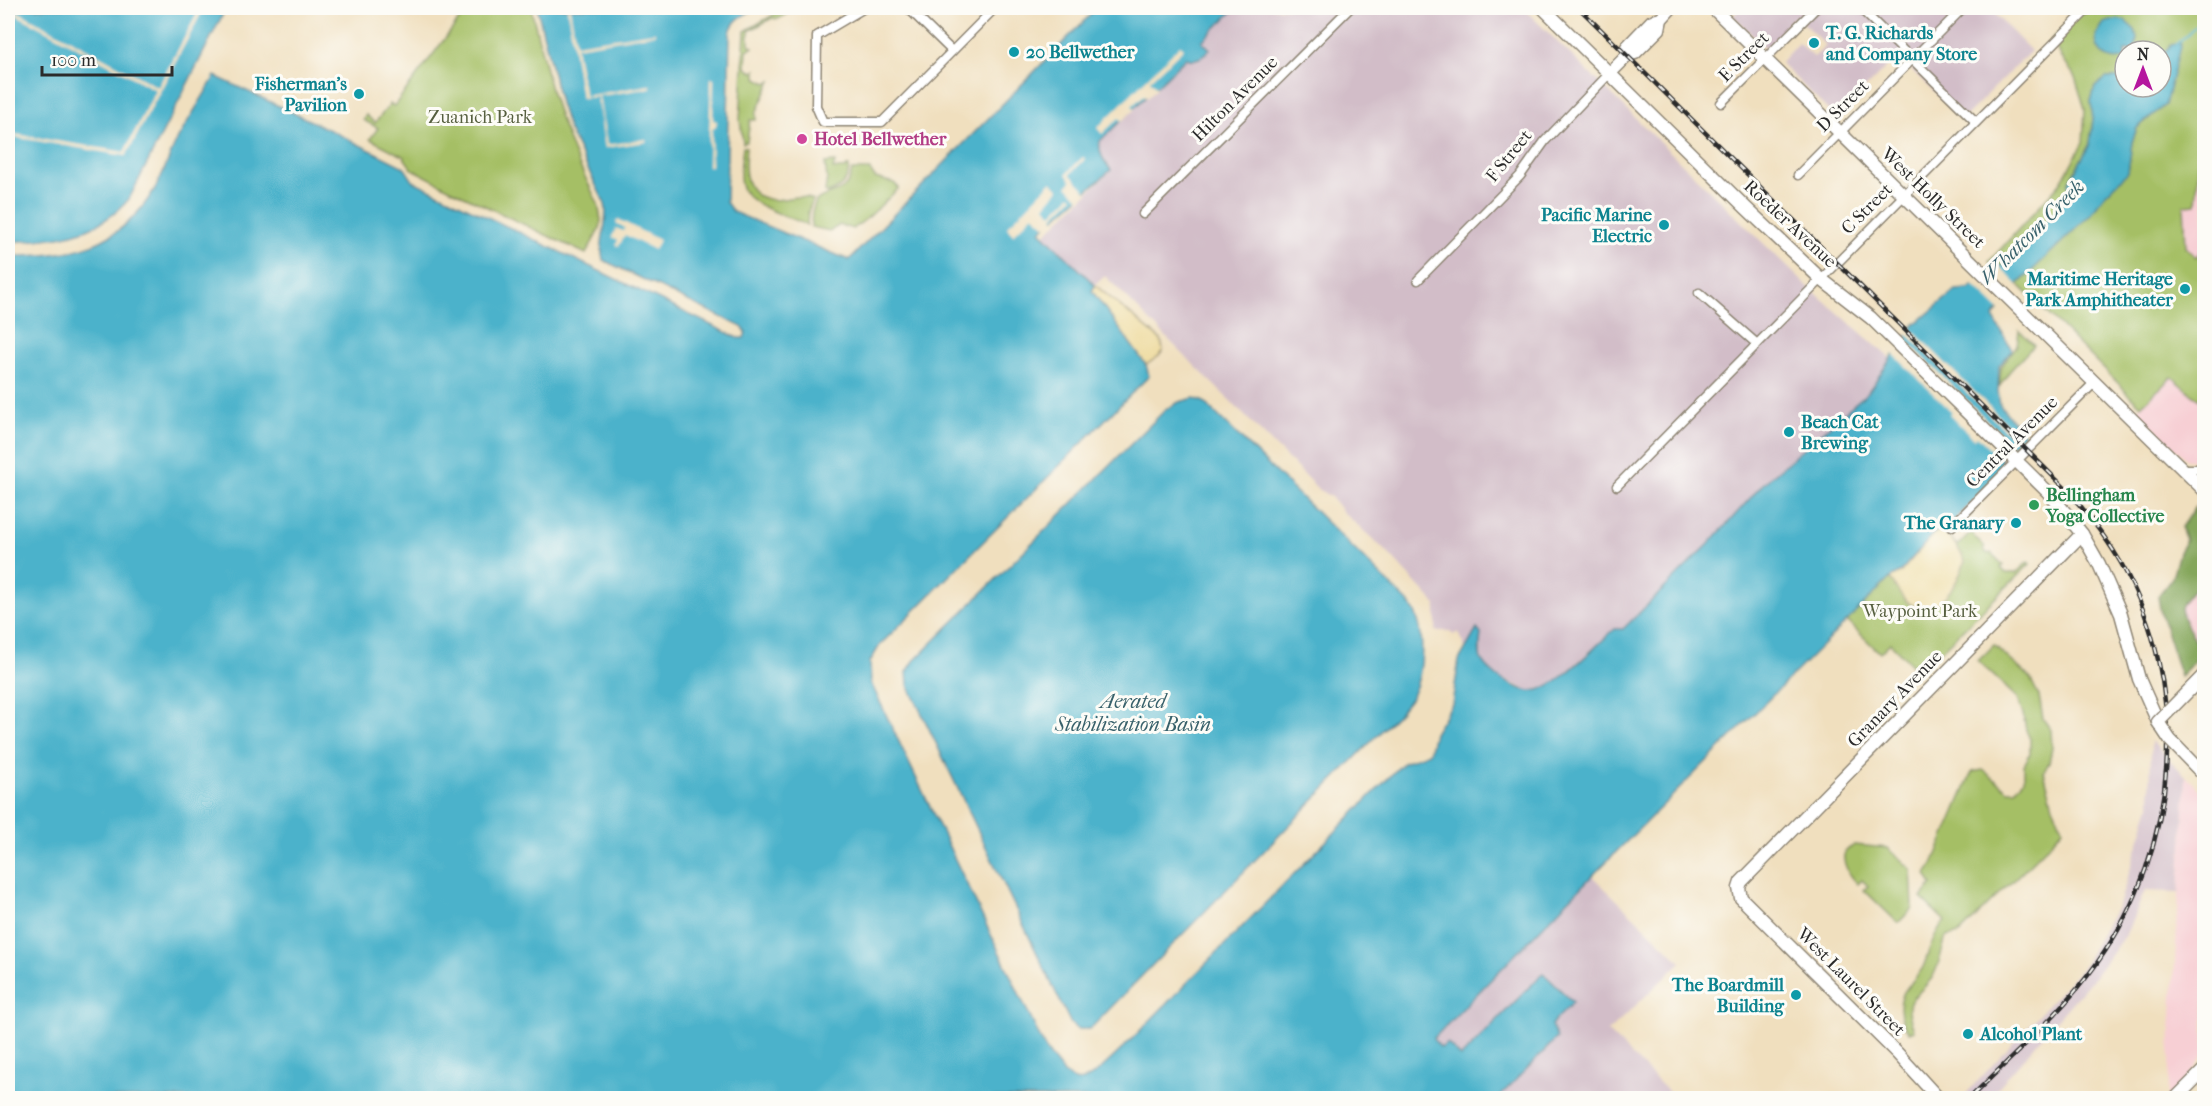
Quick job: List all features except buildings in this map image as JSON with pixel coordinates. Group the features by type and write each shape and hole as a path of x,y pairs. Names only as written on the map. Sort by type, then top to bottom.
{"main road":[{"name":"Roeder Avenue","path":"1543,8 1746,208 1821,279 1862,310 2007,450 2014,464 2051,495 2082,534 2099,564 2121,614 2139,679 2158,722 2170,740 2203,774"},
{"name":"F Street","path":"1610,73 1628,55 1627,47 1652,21 1661,19 1671,8"},
{"name":"West Holly Street","path":"1713,8 2205,490"},
{"name":"Granary Avenue","path":"1739,892 1741,882 2082,534"},
{"path":"2158,722 2205,675"},
{"name":"West Laurel Street","path":"1739,892 1741,898 1898,1053 1938,1098"},
{"path":"2179,1096 2205,1070"}],"street":[{"path":"864,8 817,36 816,106 823,122 882,122 995,8"},
{"path":"908,8 952,51"},
{"name":"Hilton Avenue","path":"1143,214 1350,8"},
{"name":"E Street","path":"1721,103 1816,8"},
{"path":"1860,8 1976,122"},
{"name":"D Street","path":"1798,176 1963,8"},
{"name":"C Street","path":"1617,486 2089,8"},
{"name":"F Street","path":"1418,280 1520,177 1545,141 1610,73"},
{"path":"1700,293 1757,344"},
{"name":"Central Avenue","path":"1952,526 2095,382"},
{"path":"2184,469 2205,469"}],"shaded area":[{"path":"1236,8 1523,8 1803,282 1891,359 1868,392 1763,484 1708,545 1623,629 1615,629 1551,686 1530,691 1501,679 1482,663 1478,654 1481,634 1477,630 1465,648 1458,632 1453,635 1450,631 1436,631 1436,605 1389,554 1343,512 1331,497 1319,490 1105,276 1095,285 1042,237 1111,170 1102,157 1100,141"},
{"path":"1741,8 1989,8 2031,51 1963,119 1897,56 1836,118 1780,63 1798,43 1814,57 1826,46 1796,16 1767,49 1733,16"},
{"path":"2204,84 2204,249 2196,257 2186,247 2184,204 2195,204"},
{"path":"2172,377 2200,400 2204,398 2204,461 2187,460 2136,411"},
{"path":"2204,578 2204,651 2181,612 2181,606"},
{"path":"2151,741 2186,776 2179,892 2145,891 2127,932 2095,976 1989,1098 1967,1098 1964,1096 2081,969 2120,902 2150,806"},
{"path":"2186,776 2204,794 2204,1054 2185,1081 2167,1098"},
{"path":"1592,876 1681,962 1608,1032 1675,1098 1498,1098 1557,1038 1551,1026 1573,1002 1461,1057 1447,1043 1441,1048 1433,1039"}],"green space":[{"name":"Zuanich Park","path":"468,8 531,8 560,118 598,204 600,228 586,254 412,169 403,156 370,139 378,128 363,120 366,115 375,123 390,104 394,106"},
{"path":"785,8 792,8 794,11 778,19 772,18 749,31 749,44 753,47 747,50 746,68 753,72 756,70 756,77 766,83 771,81 756,113 756,120 750,120 747,142 743,143 740,120 745,31"},
{"path":"2085,8 2204,8 2204,84 2196,204 2184,205 2186,247 2196,257 2204,249 2204,293 2201,300 2204,304 2203,400 2172,377 2141,406 2018,284 2091,214 2103,197 2128,172 2132,142 2137,128 2165,105 2166,99 2173,99 2173,72 2180,44 2173,45 2173,39 2113,39 2113,78 2106,78 2095,87 2091,101 2093,119 2090,144 2068,183 2071,195 2004,266 1995,264 1993,266 1989,262 2061,182 2083,143 2085,109 2075,77 2051,40"},
{"path":"743,147 746,147 747,179 757,195 773,200 799,197 813,200 808,212 807,225 760,205 745,192 740,176"},
{"path":"835,162 833,169 846,169 849,166 848,176 840,186 827,193 825,191 827,178 825,163"},
{"path":"852,170 870,170 875,178 894,183 899,188 853,229 840,225 830,231 811,227 812,212 816,201 842,189 850,179"},
{"path":"2019,330 2034,345 2009,372 1999,387 2001,367 2017,345"},
{"path":"2195,507 2204,517 2204,550 2199,555 2204,561 2204,578 2181,609 2189,629 2204,652 2180,676 2158,596 2172,578 2179,552 2186,540 2181,527"},
{"name":"Waypoint Park","path":"1937,530 1943,532 1958,546 1973,531 1975,537 1984,546 1984,550 1988,554 1991,553 2003,565 2001,568 2006,573 2016,573 2028,562 2030,564 1919,672 1890,643 1880,653 1847,621 1890,578 1899,573"},
{"path":"1994,645 2030,678 2039,696 2043,719 2051,730 2052,748 2044,772 2053,806 2063,829 1959,934 1946,937 1932,978 1909,1005 1914,1031 1909,1033 1901,1014 1901,999 1905,990 1923,967 1935,937 1945,921 1921,898 1932,885 1926,874 1933,864 1972,772 1983,770 2008,790 2015,790 2024,780 2024,765 2030,754 2030,739 2017,698 1978,661"},
{"path":"1854,845 1888,848 1911,869 1913,908 1898,923 1864,890 1868,886 1862,880 1858,884 1850,875 1844,858 1848,848"}],"sand":[{"path":"1095,285 1161,340 1163,350 1159,356 1146,365 1092,291"},
{"path":"1937,530 1954,542 1965,561 1952,588 1945,596 1938,603 1929,607 1920,607 1904,599 1890,578 1900,573"}],"water":[{"path":"8,8 226,8 129,199 103,221 74,234 42,240 8,242"},
{"path":"537,8 758,8 737,20 730,33 726,202 733,212 849,260 1097,8 1236,8 1202,41 1210,49 1207,52 1196,59 1186,58 1100,141 1101,153 1111,170 1040,231 1095,285 1092,291 1146,365 1149,376 880,645 870,662 871,683 1045,1048 1064,1073 1079,1081 1087,1079 1119,1052 1403,763 1429,753 1434,733 1452,704 1459,660 1477,629 1481,634 1480,654 1483,663 1505,681 1531,691 1552,684 1563,676 1615,629 1623,629 1708,545 1763,484 1868,392 1913,326 1956,290 1969,289 1995,264 2004,266 2071,195 2068,184 2090,144 2093,119 2091,101 2095,87 2106,78 2113,78 2113,99 2167,99 2165,105 2137,128 2132,142 2128,172 2103,197 2091,214 2018,284 1993,317 2012,350 1999,366 2000,405 2024,435 2000,458 2006,468 1943,532 1937,530 1899,573 1890,578 1592,876 1433,1039 1441,1048 1447,1043 1461,1057 1543,973 1573,1002 1551,1025 1557,1038 1498,1098 8,1098 8,256 72,251 109,237 125,225 140,210 154,190 184,127 215,76 404,167 413,181 738,338 744,338 746,332 742,327 603,260 605,204 568,128"},
{"path":"2118,19 2125,21 2135,30 2137,38 2113,39 2113,59 2100,51 2096,41 2096,35 2104,23"},
{"path":"2181,43 2173,74 2173,45"},
{"name":"Aerated Stabilization Basin","path":"1194,398 1204,402 1410,604 1419,625 1421,637 1419,674 1412,696 1401,711 1093,1026 1089,1029 1077,1029 1071,1024 908,685 907,672 914,661 1166,409"}],"pier":[{"path":"187,8 199,10 204,8 126,156 8,136 8,133 124,152 156,90 13,13 15,10 158,87 197,14"},
{"path":"567,8 570,8 576,44 655,32 655,34 576,47 585,96 650,85 651,88 599,96 607,145 646,139 646,142 605,148 597,97 581,98"},
{"path":"1180,45 1184,48 1150,80 1157,88 1147,98 1144,95 1132,106 1135,109 1122,121 1119,118 1102,134 1097,128"},
{"path":"711,78 714,78 713,120 717,121 712,130 711,166 708,166"},
{"path":"1083,157 1085,159 1070,174 1088,193 1081,200 1067,186 1071,181 1066,174"},
{"path":"1051,182 1059,189 1045,206 1052,214 1071,195 1073,197 1053,217 1056,221 1048,228 1033,215 1013,235 1007,227"},
{"path":"618,219 659,240 654,250 625,235 619,246 616,245 618,240 612,237 616,228 623,231 625,228 616,223"},
{"path":"1994,261 2020,287 2001,312 1971,283"},
{"path":"1909,327 2020,437 2016,441 1905,332"},
{"path":"1902,336 2012,445 1999,458 1977,436 1974,439 1949,414 1951,411 1891,352"}],"waterway":[{"name":"Whatcom Creek","path":"2175,45 2204,20"}],"railway":[{"path":"1579,8 2067,490 2096,525 2115,553 2143,611 2158,662 2166,713 2166,766 2160,818 2146,869 2125,918 2097,963 2068,999 1970,1098"}],"place":[{"name":"T. G. Richards and Company Store","path":"1814,43"},
{"name":"20 Bellwether","path":"1014,52"},
{"name":"Fisherman's Pavilion","path":"359,94"},
{"name":"Hotel Bellwether","path":"802,139"},
{"name":"Pacific Marine Electric","path":"1664,225"},
{"name":"Maritime Heritage Park Amphitheater","path":"2185,289"},
{"name":"Beach Cat Brewing","path":"1789,432"},
{"name":"Bellingham Yoga Collective","path":"2034,505"},
{"name":"The Granary","path":"2016,523"},
{"name":"The Boardmill Building","path":"1796,995"},
{"name":"Alcohol Plant","path":"1968,1034"}]}
